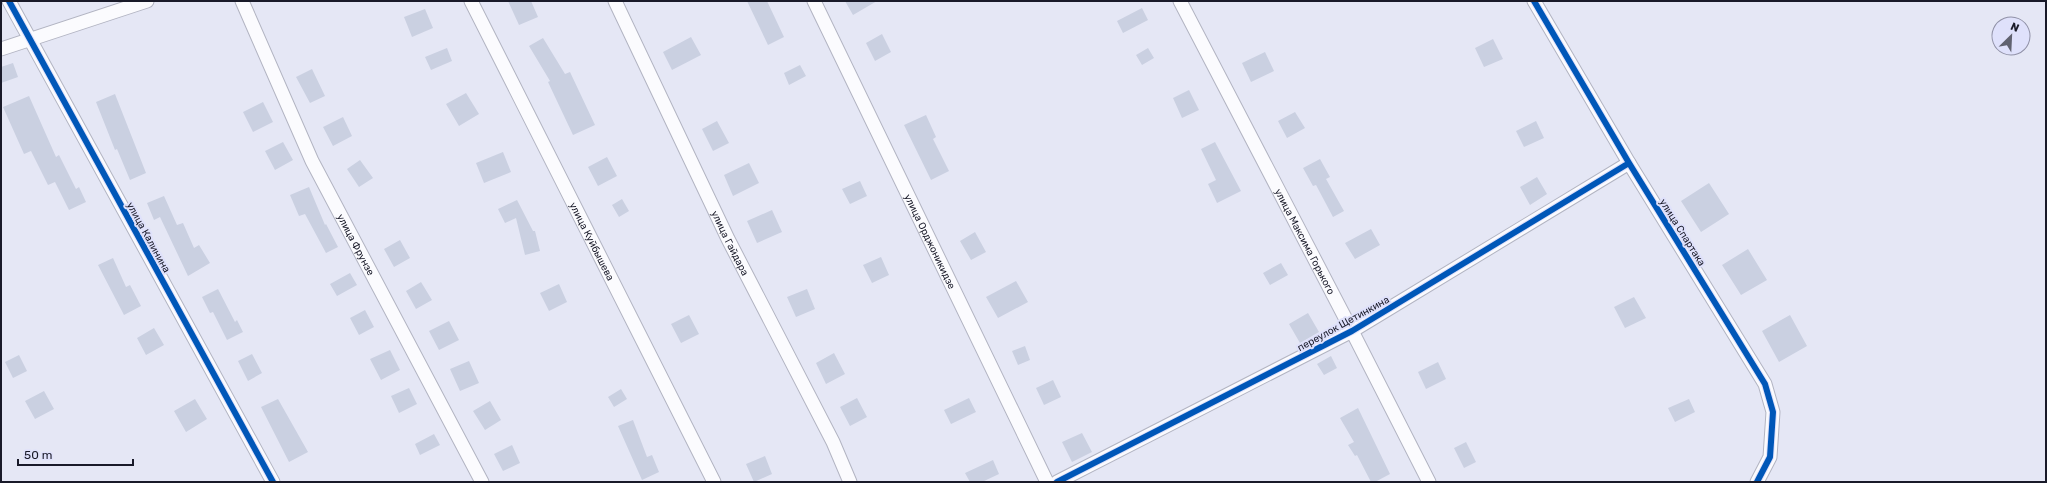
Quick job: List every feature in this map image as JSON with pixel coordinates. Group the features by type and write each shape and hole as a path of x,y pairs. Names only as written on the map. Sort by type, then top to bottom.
{"street":[{"name":"улица Калинина","path":"9,1 29,40 273,482"},
{"path":"1,49 147,1"},
{"name":"улица Фрунзе","path":"242,1 312,161 482,482"},
{"name":"улица Куйбышева","path":"470,1 714,482"},
{"name":"улица Гайдара","path":"615,1 728,239 833,442 850,482"},
{"name":"улица Орджоникидзе","path":"814,1 1047,482"},
{"name":"улица Максима Горького","path":"1180,1 1429,482"},
{"name":"улица Спартака","path":"1534,1 1629,163 1765,384 1773,412 1770,457 1757,482"},
{"name":"переулок Щетинкина","path":"1057,482 1352,331 1629,163"}],"building":[{"path":"508,1 531,1 538,17 519,25"},
{"path":"747,1 767,1 784,37 768,45"},
{"path":"845,1 877,1 853,15"},
{"path":"1142,8 1148,20 1123,33 1117,21"},
{"path":"425,9 433,28 412,37 404,17"},
{"path":"882,34 891,52 875,61 866,43"},
{"path":"691,37 701,55 672,70 663,52"},
{"path":"543,38 565,74 570,72 595,125 573,135 548,82 550,81 529,46"},
{"path":"1493,39 1503,59 1484,67 1475,48"},
{"path":"447,48 452,61 431,70 425,57"},
{"path":"1148,48 1154,58 1142,65 1136,55"},
{"path":"1265,52 1274,71 1251,82 1242,63"},
{"path":"13,63 18,77 1,83 1,67"},
{"path":"800,65 806,76 789,85 784,73"},
{"path":"312,69 325,96 310,103 296,77"},
{"path":"1189,90 1199,110 1182,118 1173,98"},
{"path":"466,93 479,114 459,126 446,104"},
{"path":"115,94 146,173 130,180 117,149 115,150 96,102"},
{"path":"29,96 56,157 59,155 76,189 79,187 86,202 69,210 55,182 48,185 31,151 24,154 3,107"},
{"path":"263,102 273,122 253,132 243,112"},
{"path":"1295,112 1305,128 1287,138 1278,121"},
{"path":"926,115 936,137 933,139 949,171 931,180 904,125"},
{"path":"343,117 352,136 333,146 323,127"},
{"path":"717,121 729,143 713,151 702,129"},
{"path":"1536,121 1544,138 1524,147 1516,131"},
{"path":"283,142 293,160 275,170 265,151"},
{"path":"1215,142 1241,191 1217,203 1208,184 1216,180 1201,149"},
{"path":"503,152 511,172 484,183 476,163"},
{"path":"607,157 617,176 598,186 588,167"},
{"path":"1320,159 1330,177 1326,179 1344,211 1333,217 1316,185 1313,186 1303,168"},
{"path":"360,160 373,178 359,187 347,169"},
{"path":"749,163 759,183 733,196 724,175"},
{"path":"1537,177 1547,194 1530,205 1520,187"},
{"path":"860,181 867,196 850,204 842,189"},
{"path":"1709,183 1729,214 1701,232 1681,201"},
{"path":"309,187 325,225 326,224 338,247 326,253 305,214 299,216 290,195"},
{"path":"164,196 177,225 183,223 194,248 199,245 210,263 188,276 160,217 154,220 147,203"},
{"path":"622,199 629,211 619,217 612,205"},
{"path":"517,200 533,231 535,231 540,251 525,255 516,218 505,223 498,209"},
{"path":"772,210 782,232 757,243 747,221"},
{"path":"1371,229 1380,245 1355,259 1345,243"},
{"path":"975,232 986,252 971,260 960,241"},
{"path":"400,240 410,258 394,267 384,249"},
{"path":"1748,249 1767,280 1741,295 1722,265"},
{"path":"881,257 889,275 872,283 863,265"},
{"path":"113,258 126,287 130,285 141,306 124,315 98,265"},
{"path":"1281,263 1288,275 1270,285 1263,273"},
{"path":"350,273 357,285 337,296 330,284"},
{"path":"1016,281 1028,302 998,318 986,297"},
{"path":"421,282 432,300 416,309 406,291"},
{"path":"559,284 567,302 549,311 540,293"},
{"path":"218,289 235,322 237,320 243,332 227,340 213,312 210,313 202,297"},
{"path":"807,289 815,309 796,317 787,297"},
{"path":"1634,297 1646,318 1625,328 1614,307"},
{"path":"365,310 374,327 359,335 350,318"},
{"path":"1308,313 1319,332 1300,343 1289,324"},
{"path":"689,315 699,334 681,343 671,324"},
{"path":"1790,315 1807,346 1779,362 1762,331"},
{"path":"449,321 459,340 439,350 429,331"},
{"path":"154,328 164,345 146,355 137,338"},
{"path":"1025,346 1030,360 1018,365 1012,351"},
{"path":"390,350 400,370 381,380 370,359"},
{"path":"834,353 845,374 826,384 816,363"},
{"path":"252,354 262,373 248,381 238,361"},
{"path":"19,355 27,371 13,378 5,362"},
{"path":"1331,356 1337,368 1324,375 1317,364"},
{"path":"469,361 479,383 460,391 450,369"},
{"path":"1438,362 1446,379 1426,389 1418,372"},
{"path":"1053,380 1061,397 1044,405 1036,388"},
{"path":"409,388 417,404 399,413 391,396"},
{"path":"621,389 627,399 614,407 608,397"},
{"path":"44,391 54,409 35,419 25,401"},
{"path":"857,398 867,417 850,426 840,407"},
{"path":"969,398 976,412 951,424 944,410"},
{"path":"195,399 207,419 186,432 174,411"},
{"path":"278,399 308,452 289,462 261,407"},
{"path":"1689,399 1695,412 1675,422 1668,408"},
{"path":"490,401 501,420 485,430 473,411"},
{"path":"1358,408 1390,474 1375,482 1371,482 1357,455 1355,456 1348,445 1354,442 1340,418"},
{"path":"633,420 647,457 652,455 659,472 642,480 618,426"},
{"path":"1082,433 1092,452 1072,462 1062,442"},
{"path":"434,434 440,445 420,455 415,444"},
{"path":"1466,442 1476,462 1464,468 1454,448"},
{"path":"512,445 520,463 503,471 494,454"},
{"path":"765,456 772,474 754,482 746,464"},
{"path":"993,460 999,474 982,482 970,482 965,473"}],"cycle path":[{"path":"9,1 273,482"},
{"path":"1534,1 1629,163 1765,384 1773,412 1770,457 1757,482"},
{"path":"1057,482 1352,331 1629,163"}]}
